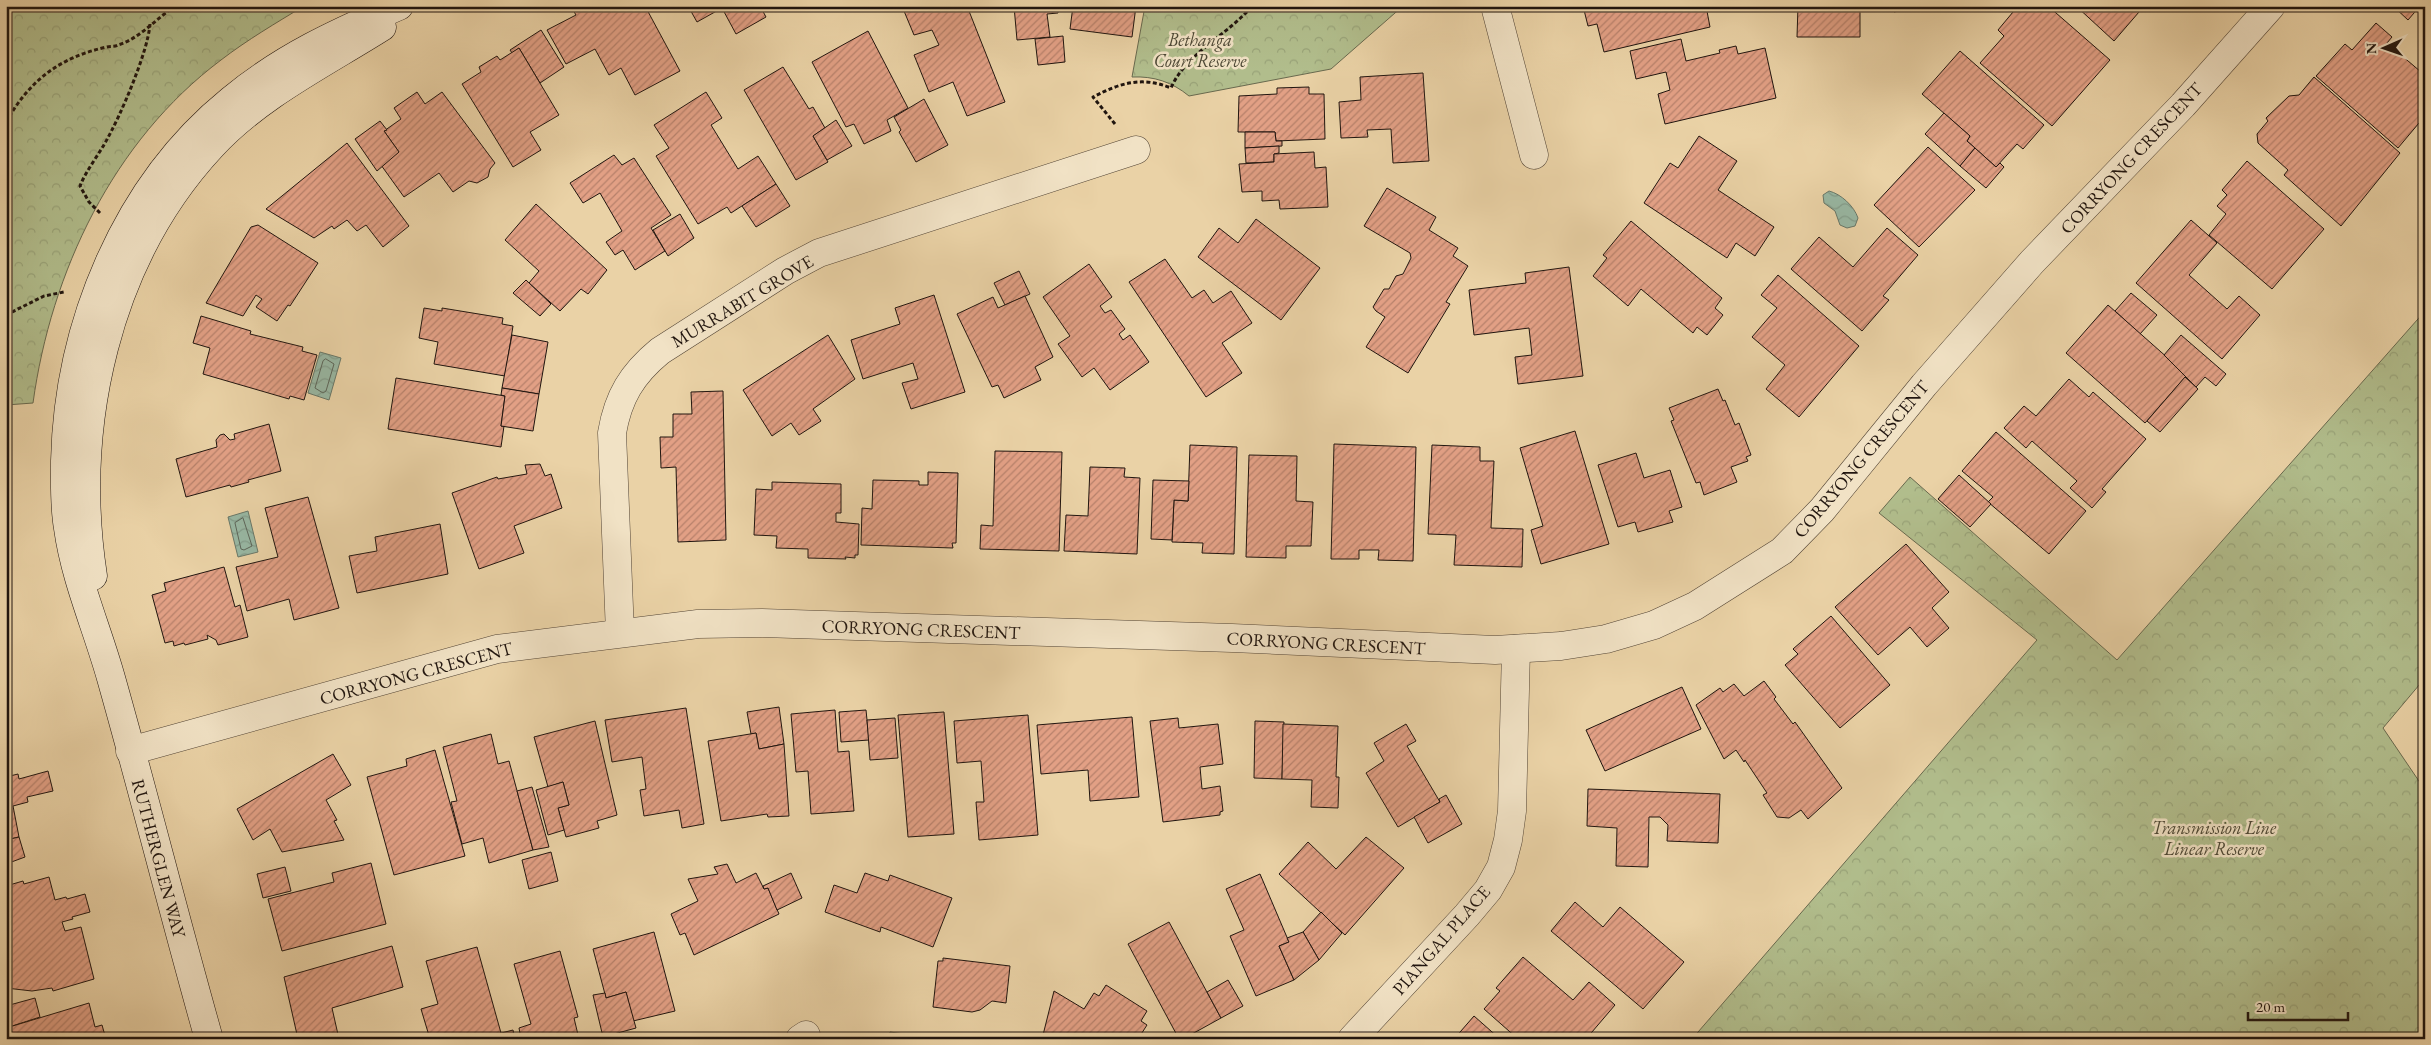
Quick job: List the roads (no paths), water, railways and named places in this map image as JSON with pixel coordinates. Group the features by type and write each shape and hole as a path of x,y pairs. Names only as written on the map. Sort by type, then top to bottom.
{"street":[{"name":"RUTHERGLEN WAY","path":"209,1039 111,676 76,569 67,527 65,491 68,406 84,331 122,234 158,179 180,150 231,99 293,56 333,34 399,6"},
{"name":"RUTHERGLEN WAY","path":"111,676 93,574 88,526 91,419 106,336 138,252 160,214 212,145 244,117 276,94 415,6"},
{"path":"1495,6 1534,155"},
{"name":"CORRYONG CRESCENT","path":"130,750 497,649 698,624 762,623 1232,638 1465,650 1561,646 1606,639 1654,625 1695,606 1782,551 1822,510 1979,322 2032,262 2183,105 2271,6"},
{"name":"MURRABIT GROVE","path":"620,633 611,454 612,433 623,393 633,376 645,363 660,351 784,271 819,254 1136,150"},
{"name":"PIANGAL PLACE","path":"1352,1039 1467,915 1488,890 1501,867 1508,840 1512,811 1516,649"}],"water":[{"path":"1829,191 1842,198 1853,209 1858,218 1855,226 1847,228 1840,225 1835,211 1824,203 1823,195"},
{"path":"320,352 341,358 329,400 308,393"},
{"path":"248,511 258,552 238,557 228,517"}],"park label":[{"name":"Bethanga Court Reserve","path":"1200,49"},
{"name":"Transmission Line Linear Reserve","path":"2214,838"}]}
